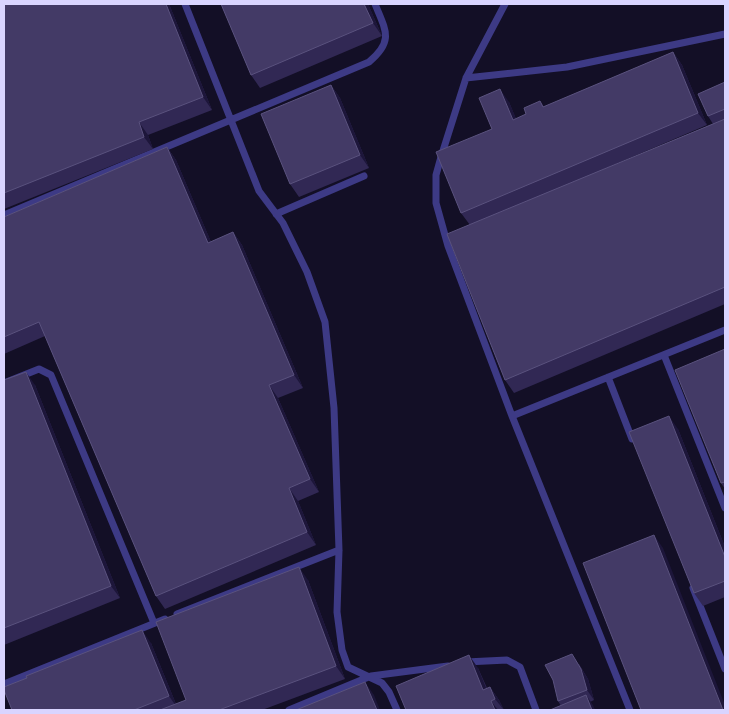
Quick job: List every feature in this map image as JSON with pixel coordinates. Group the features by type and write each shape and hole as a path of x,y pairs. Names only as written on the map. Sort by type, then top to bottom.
{"lane":[{"path":"185,4 259,191 283,223 307,272 325,322 334,408 339,550 336,612 342,650 348,667 358,673 371,676 390,692 397,710"},
{"path":"4,215 369,62 385,44 387,33 375,4"},
{"path":"505,4 466,78 438,166 436,203 448,246 512,416 630,710"},
{"path":"466,78 567,66 725,34"},
{"path":"276,214 364,176"},
{"path":"512,416 725,330"},
{"path":"664,355 725,508"},
{"path":"4,383 39,369 51,375 154,623"},
{"path":"608,377 637,450"},
{"path":"4,684 339,550"},
{"path":"688,578 725,669"},
{"path":"289,710 371,676 477,660 507,660 520,668 536,710"}],"building":[{"path":"4,4 166,4 203,97 139,122 144,137 4,193"},
{"path":"221,4 364,4 373,23 251,75"},
{"path":"673,52 698,113 461,213 436,152 492,129 479,98 500,89 513,120 526,114 524,108 540,101 543,107"},
{"path":"725,82 725,109 708,116 698,94"},
{"path":"331,85 360,155 290,184 261,114"},
{"path":"725,119 725,287 505,380 447,234"},
{"path":"167,147 208,243 233,232 294,375 269,385 310,479 289,488 307,532 156,596 39,322 4,337 4,217"},
{"path":"725,349 725,482 721,483 675,370"},
{"path":"26,372 111,586 4,628 4,380"},
{"path":"669,416 725,557 725,581 694,593 629,432"},
{"path":"654,535 723,710 641,710 583,563"},
{"path":"299,567 336,666 219,710 160,710 186,700 156,622"},
{"path":"142,630 169,696 134,710 12,710 4,687 27,678 26,676"},
{"path":"572,654 581,669 587,690 558,701 553,680 545,665"},
{"path":"469,655 483,690 490,687 495,699 491,701 495,710 406,710 396,686"},
{"path":"365,682 377,710 296,710"},
{"path":"586,695 592,710 550,710"}]}
